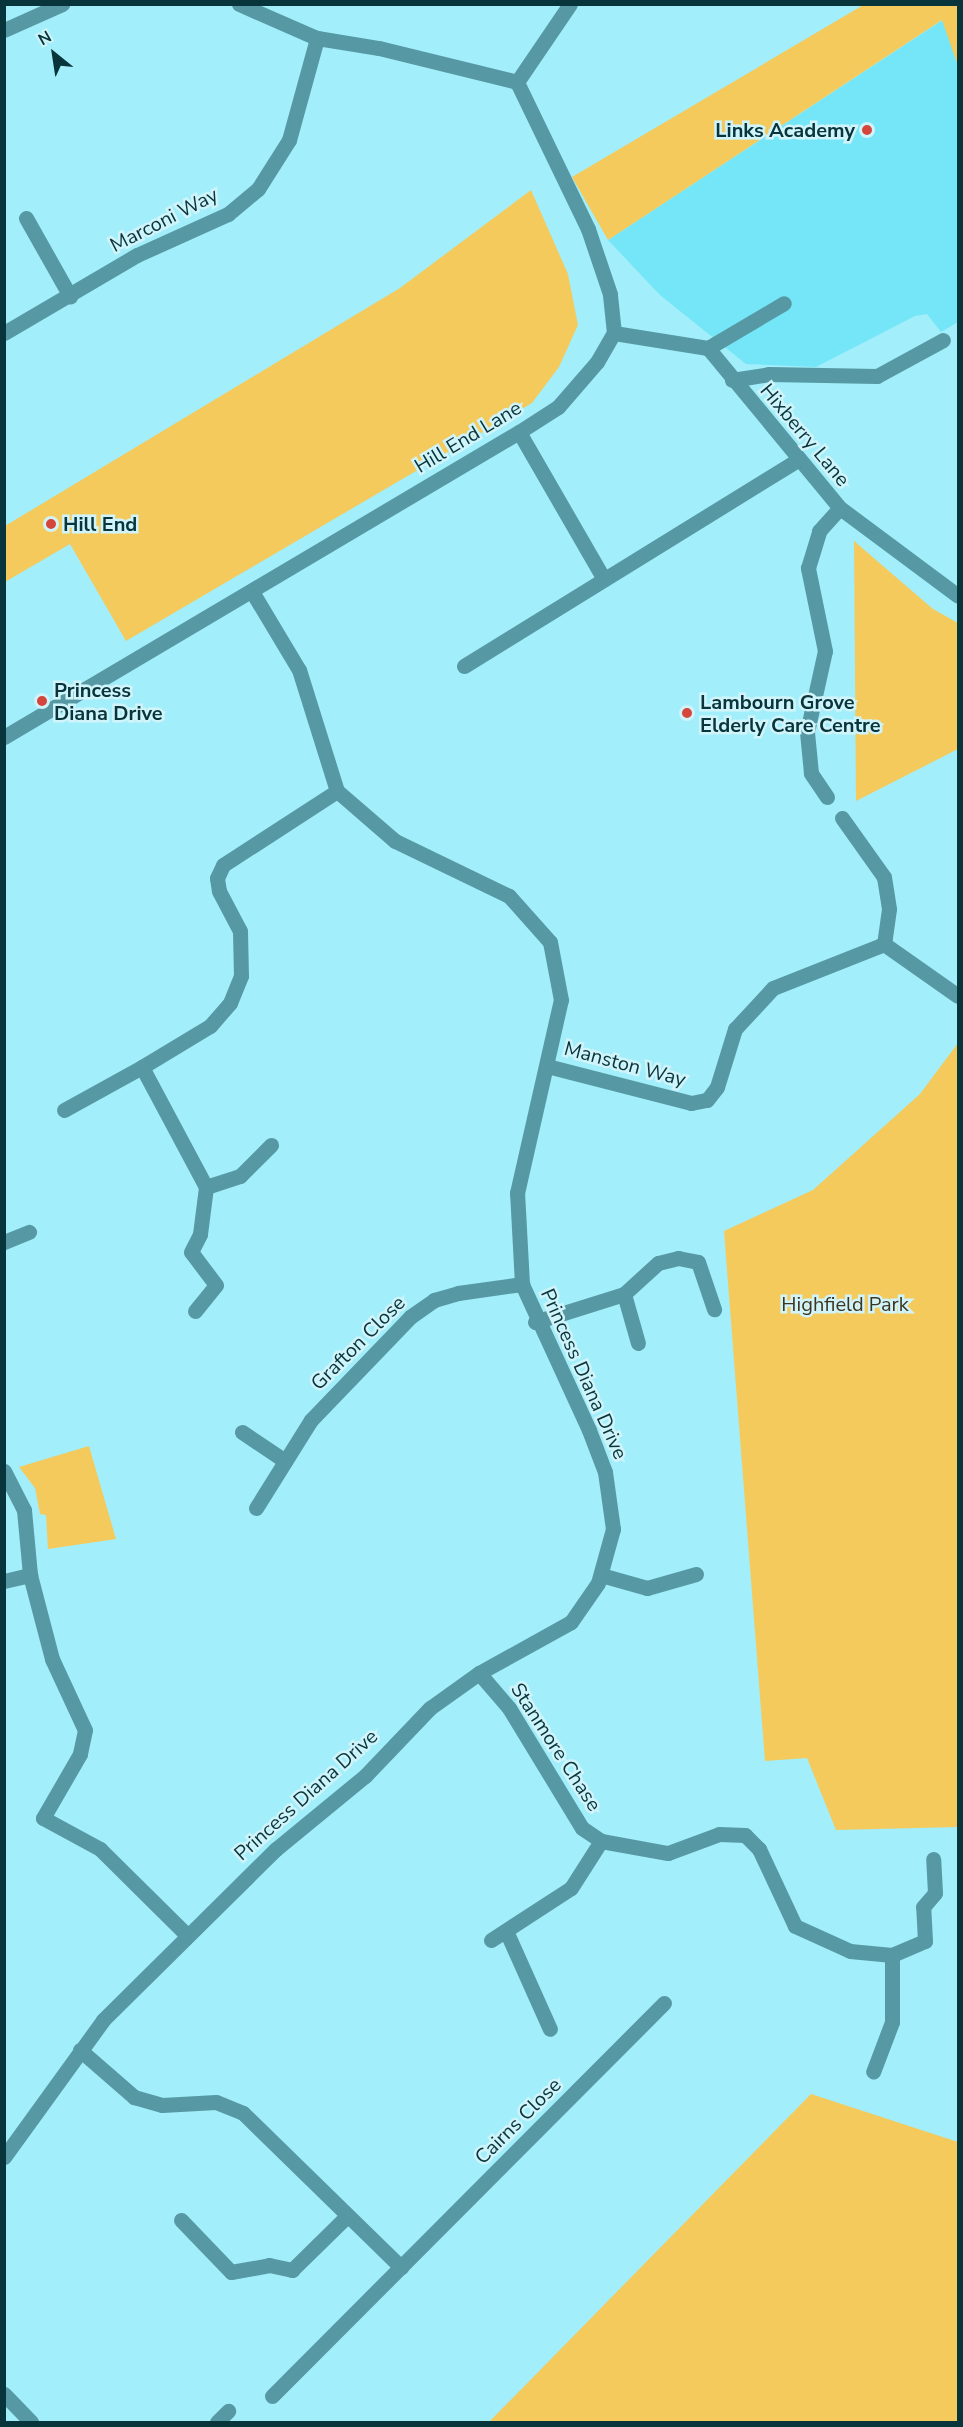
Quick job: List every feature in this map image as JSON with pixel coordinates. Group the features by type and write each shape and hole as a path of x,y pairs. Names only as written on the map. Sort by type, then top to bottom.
{"street":[{"path":"4,30 62,4"},
{"path":"239,4 317,38 379,48 517,82"},
{"path":"517,82 570,4"},
{"name":"Marconi Way","path":"4,333 166,240 228,214 258,189 289,140 317,38"},
{"path":"517,82 591,238 610,294 614,333 708,348 784,303"},
{"path":"26,218 70,296"},
{"name":"Hill End Lane","path":"4,737 253,593 558,407 597,362 614,333"},
{"path":"732,380 768,374 877,376 944,340"},
{"name":"Hixberry Lane","path":"708,348 796,461 840,508 958,596"},
{"path":"519,432 604,579"},
{"path":"464,666 796,461"},
{"path":"827,797 811,773 807,732 825,651 808,568 819,531 840,508"},
{"path":"64,1110 210,1026 230,1003 241,976 240,931 219,891 217,878 223,865 337,791 299,670 253,593"},
{"name":"Princess Diana Drive","path":"4,2157 80,2050 187,1935 276,1849 365,1776 430,1708 478,1673 571,1622 601,1575 613,1529 605,1472 535,1322 522,1284 517,1193 548,1066 561,1000 558,967 531,916 477,877 395,841 337,791"},
{"path":"842,818 884,877 889,909 884,944 958,996"},
{"name":"Manston Way","path":"548,1066 691,1103 707,1100 717,1087 735,1029 773,987 884,944"},
{"path":"141,1067 206,1187 200,1234 191,1252 216,1285 195,1311"},
{"path":"206,1187 240,1176 271,1145"},
{"path":"4,1242 29,1232"},
{"path":"535,1322 624,1294 658,1263 678,1258 698,1262 714,1309"},
{"name":"Grafton Close","path":"255,1508 311,1420 410,1317 434,1300 458,1293 522,1284"},
{"path":"624,1294 638,1342"},
{"path":"242,1432 285,1461"},
{"path":"4,1471 24,1510 30,1575 52,1659 85,1730 80,1754 43,1818 100,1849 187,1935"},
{"path":"601,1575 647,1588 696,1574"},
{"path":"4,1581 30,1575"},
{"name":"Stanmore Chase","path":"478,1673 509,1708 582,1827 601,1841"},
{"path":"492,1940 507,1933 571,1888 601,1841 668,1853 719,1834 745,1835 759,1849 795,1926 850,1952 892,1954 925,1941 923,1906 935,1893 933,1859"},
{"path":"507,1933 550,2030"},
{"path":"873,2072 896,1998 892,1954"},
{"name":"Cairns Close","path":"272,2396 664,2003"},
{"path":"80,2050 134,2097 162,2105 216,2102 243,2113 400,2267"},
{"path":"181,2220 231,2271 269,2265 292,2270 347,2216"},
{"path":"4,2394 29,2422"}],"shaded area":[{"name":"Links Academy","path":"958,10 958,322 941,332 927,314 915,316 816,367 746,364 660,295 608,240"}],"green space":[{"path":"865,4 958,5 958,66 942,20 608,240 572,177"},
{"path":"531,190 568,274 578,325 559,367 532,403 126,641 70,544 5,582 5,526 400,288"},
{"path":"854,541 933,609 958,623 958,749 856,801"},
{"name":"Highfield Park","path":"958,1043 958,1827 836,1830 807,1758 765,1761 724,1231 813,1190 920,1094"},
{"path":"89,1446 116,1539 48,1549 46,1515 40,1514 35,1488 19,1467"},
{"path":"811,2094 958,2142 958,2422 489,2422"}],"place":[{"name":"Links Academy","path":"867,130"},
{"name":"Hill End","path":"51,524"},
{"name":"Princess Diana Drive","path":"42,701"},
{"name":"Lambourn Grove Elderly Care Centre","path":"687,713"}]}
